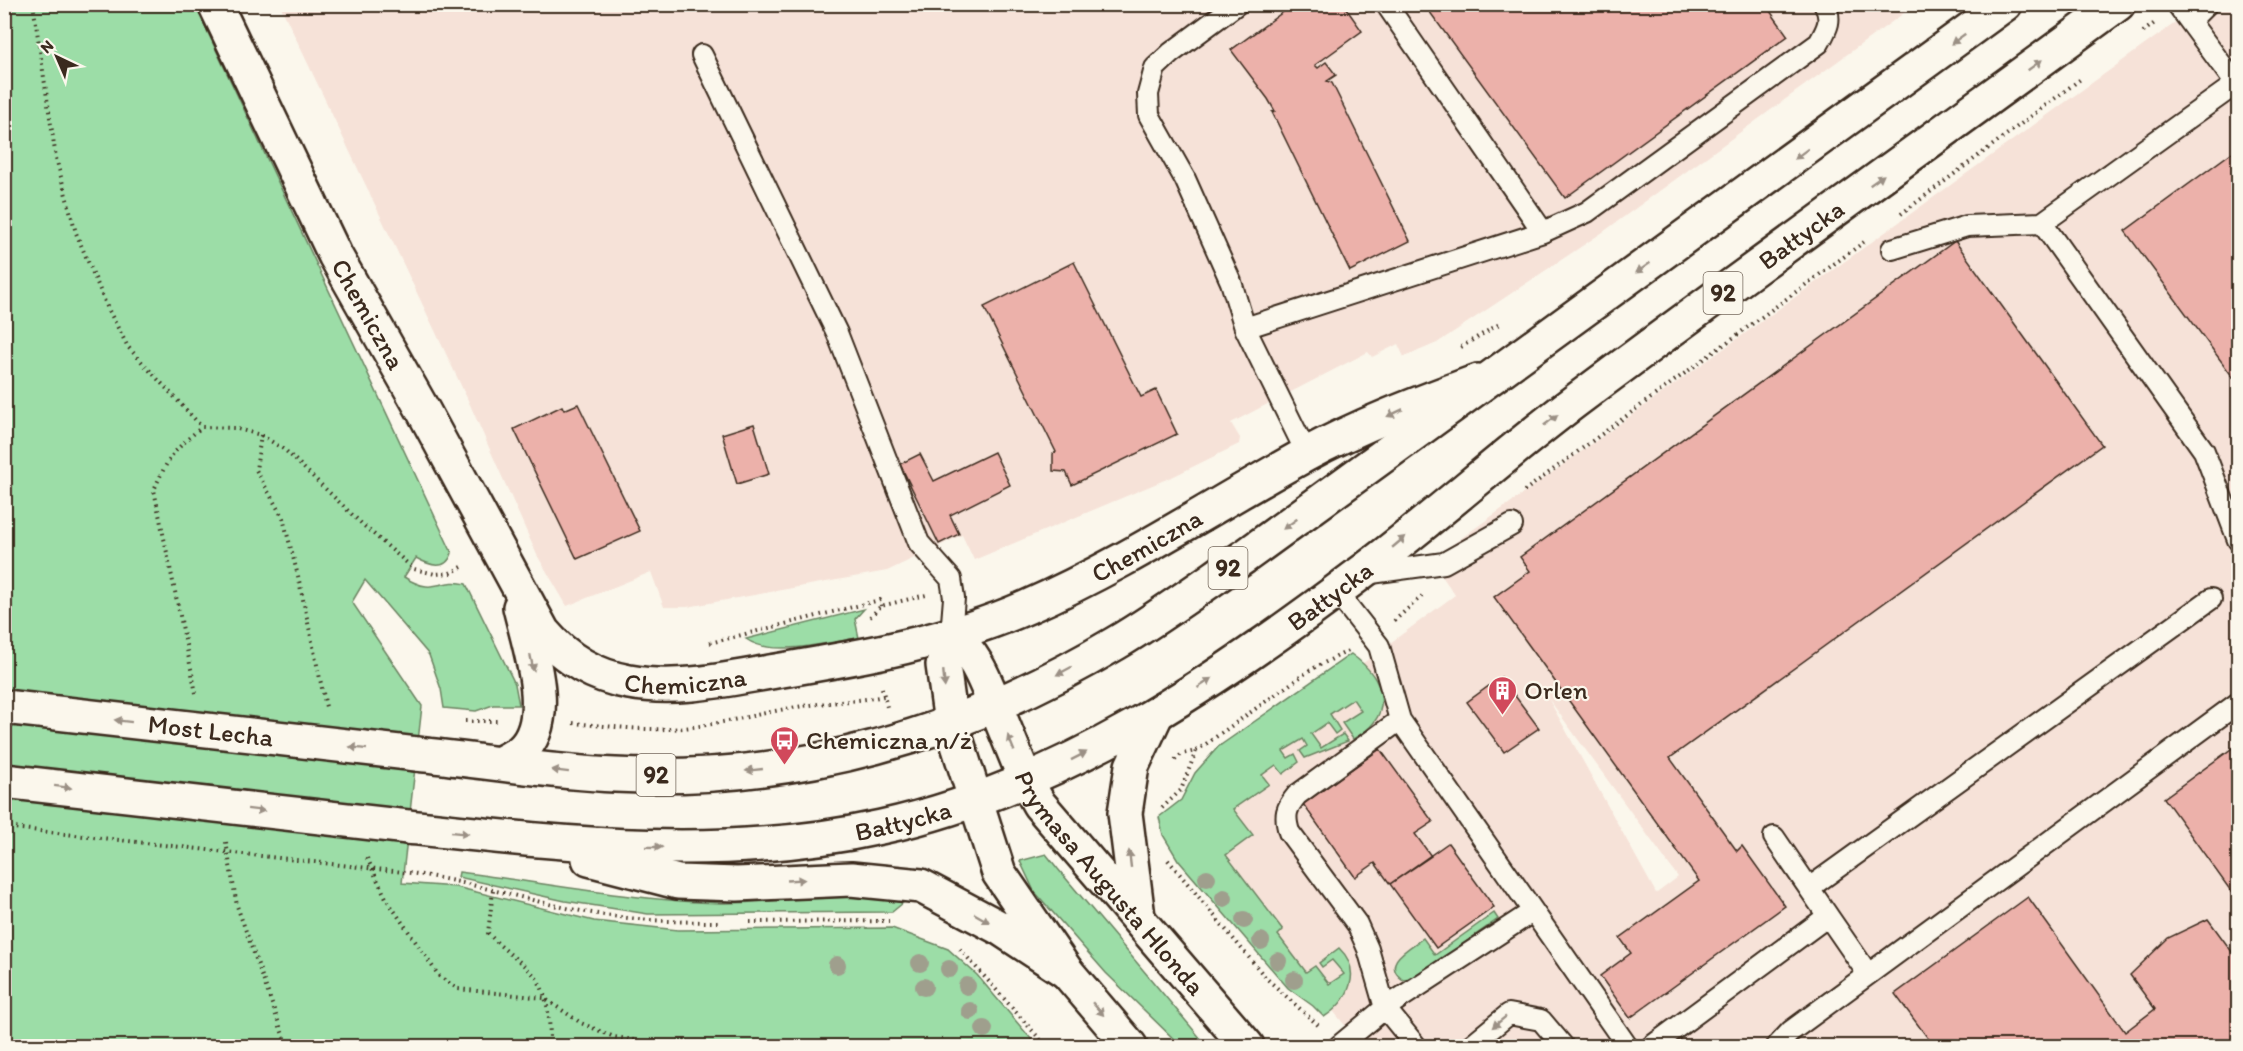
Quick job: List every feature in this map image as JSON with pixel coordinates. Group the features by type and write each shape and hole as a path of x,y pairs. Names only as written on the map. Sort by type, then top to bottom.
{"main road":[{"name":"Chemiczna","path":"214,4 335,255 424,412 497,551 543,632 566,656 597,672 630,682 690,684 874,654 951,635 998,620 1082,582 1307,454 1404,408 1489,377"},
{"name":"92","path":"501,764 616,775 705,774 748,770 824,759 894,744 995,705 1115,644 1244,557 1489,377 1758,187 2006,4"},
{"name":"Bałtycka","path":"4,781 512,839 604,846 696,848 776,844 883,827 974,800 1026,781 1062,765 1156,715 1348,583 1579,398 2118,4"},
{"path":"501,764 522,750 539,720 538,693 516,585"},
{"name":"Prymasa Augusta Hlonda","path":"951,635 962,644 977,663 1026,781 1039,804 1247,1047"},
{"path":"951,635 945,653 944,676 951,723 999,873 1067,972 1130,1047"},
{"name":"Most Lecha","path":"4,707 501,764"},
{"path":"1138,917 1125,813 1132,766 1156,715"},
{"path":"512,839 678,882 737,884 851,879 921,886 1000,928 1067,972"}],"lane":[{"path":"1237,4 1171,53 1155,68 1148,94 1149,115 1199,210 1231,282 1245,328 1307,454"},
{"path":"1386,4 1543,232"},
{"path":"1245,328 1543,232 1587,212 1819,43 1828,28 1830,18 1824,4"},
{"path":"1892,249 1967,226 2042,224 2237,83 2181,10 2207,4"},
{"path":"702,55 837,333 919,543 927,554 949,573 953,590 951,635"},
{"path":"2042,224 2204,451 2238,540"},
{"path":"1512,525 1444,563 1348,583 1373,639 1379,646 1400,720 1627,1047"},
{"path":"1809,888 2211,599"},
{"path":"1777,1047 1791,1031 2238,703"},
{"path":"1400,720 1297,795 1287,807 1286,821 1289,832 1357,924 1368,949 1385,1008 1416,1047"},
{"path":"1774,837 1868,974"},
{"path":"1339,1046 1385,1008 1532,912"},
{"path":"1652,1047 1828,916"},
{"path":"1470,1047 1509,1014 1541,1020 1563,1047"}],"path":[{"path":"33,4 56,158 76,233 108,309 128,347 202,427"},
{"path":"2140,34 2181,10"},
{"path":"1894,219 2083,77"},
{"path":"1522,492 1866,240"},
{"path":"1457,349 1508,319"},
{"path":"198,700 154,490 165,465 176,448 202,427 234,428 261,435 285,450 363,525 414,569 450,573 497,551"},
{"path":"1182,754 1196,751 1310,670 1373,639 1428,591 1444,563"},
{"path":"884,696 867,621 881,606 953,590"},
{"path":"700,646 880,600 881,606"},
{"path":"1161,809 1180,790 1196,751"},
{"path":"4,827 403,872"},
{"path":"226,839 237,906 287,1047"},
{"path":"1164,854 1266,978 1300,1007 1339,1046"},
{"path":"493,891 488,933 505,953 531,971 544,998 550,1020 550,1047"},
{"path":"958,947 1046,1047"},
{"path":"544,998 581,1023 614,1037 674,1047"}],"shaded area":[{"path":"280,5 1915,5 1603,232 1437,343 1404,357 1398,344 1372,357 1368,352 1231,423 1240,438 1239,444 1174,476 974,560 962,535 887,571 687,607 664,607 651,572 567,606 537,555 467,398"},
{"path":"2200,5 2238,5 2238,1046 1362,1046 1186,832 1328,689 1455,595 1431,560","holes":["1548,698 1678,877 1656,893"]}],"green space":[{"path":"5,5 195,5 452,553 446,563 441,565 432,565 416,558 404,577 423,586 466,584 515,684 519,705 493,705 476,711 444,708 441,689 429,655 365,580 352,602 422,706 402,883 456,887 594,921 678,930 892,928 948,949 977,975 1037,1046 5,1046"},
{"path":"864,609 855,619 859,638 785,648 757,645 746,639"},
{"path":"1351,654 1363,664 1378,686 1381,697 1376,720 1367,730 1353,739 1342,723 1361,711 1353,699 1330,714 1340,730 1335,734 1327,723 1311,734 1321,748 1343,734 1348,741 1305,758 1300,751 1307,746 1303,739 1283,751 1288,758 1295,754 1299,762 1283,774 1276,765 1262,775 1269,784 1233,809 1253,835 1226,855 1283,930 1278,935 1306,972 1315,966 1329,984 1344,974 1332,960 1322,967 1319,963 1339,948 1346,957 1350,966 1350,985 1340,1003 1324,1017 1288,988 1178,860 1163,835 1159,817 1181,800 1195,773 1218,747"},
{"path":"1046,854 1207,1046 1181,1046 1106,973 1034,891 1020,861"},
{"path":"459,872 688,902 744,903 858,897 903,903 892,912 648,914 565,901 458,877"},
{"path":"1494,913 1498,919 1413,979 1403,980 1397,974 1394,968 1395,962 1423,938 1435,955"}],"building":[{"path":"1294,4 1343,4 1362,31 1315,65 1318,68 1326,62 1336,75 1327,81 1332,83 1410,241 1350,271 1272,112 1275,111 1231,50"},
{"path":"1424,4 1765,4 1788,36 1565,198"},
{"path":"2238,148 2238,384 2125,231"},
{"path":"1955,241 2102,445 1670,758 1737,851 1742,846 1785,906 1630,1018 1600,976 1631,953 1620,938 1699,881 1494,597 1530,571 1520,557"},
{"path":"1074,262 1141,397 1156,390 1177,434 1072,485 1066,472 1053,471 1053,454 1056,452 984,307"},
{"path":"578,404 640,531 577,559 514,429 562,406 564,410"},
{"path":"754,424 769,474 737,484 722,434"},
{"path":"994,452 1010,485 950,515 959,534 939,544 900,464 920,454 934,481"},
{"name":"Orlen","path":"1501,677 1539,728 1504,752 1467,702"},
{"path":"2238,744 2238,901 2164,798"},
{"path":"1380,749 1433,822 1415,834 1431,856 1390,884 1375,863 1355,877 1303,804"},
{"path":"1448,843 1494,907 1436,948 1390,884"},
{"path":"2028,897 2125,1032 2155,1009 2130,975 2168,938 2208,919 2235,956 2238,954 2238,1046 1931,1046 1933,1045 1895,994"}],"place":[{"name":"Orlen","path":"1503,716"},
{"name":"Chemiczna n/ż","path":"785,766"}]}
